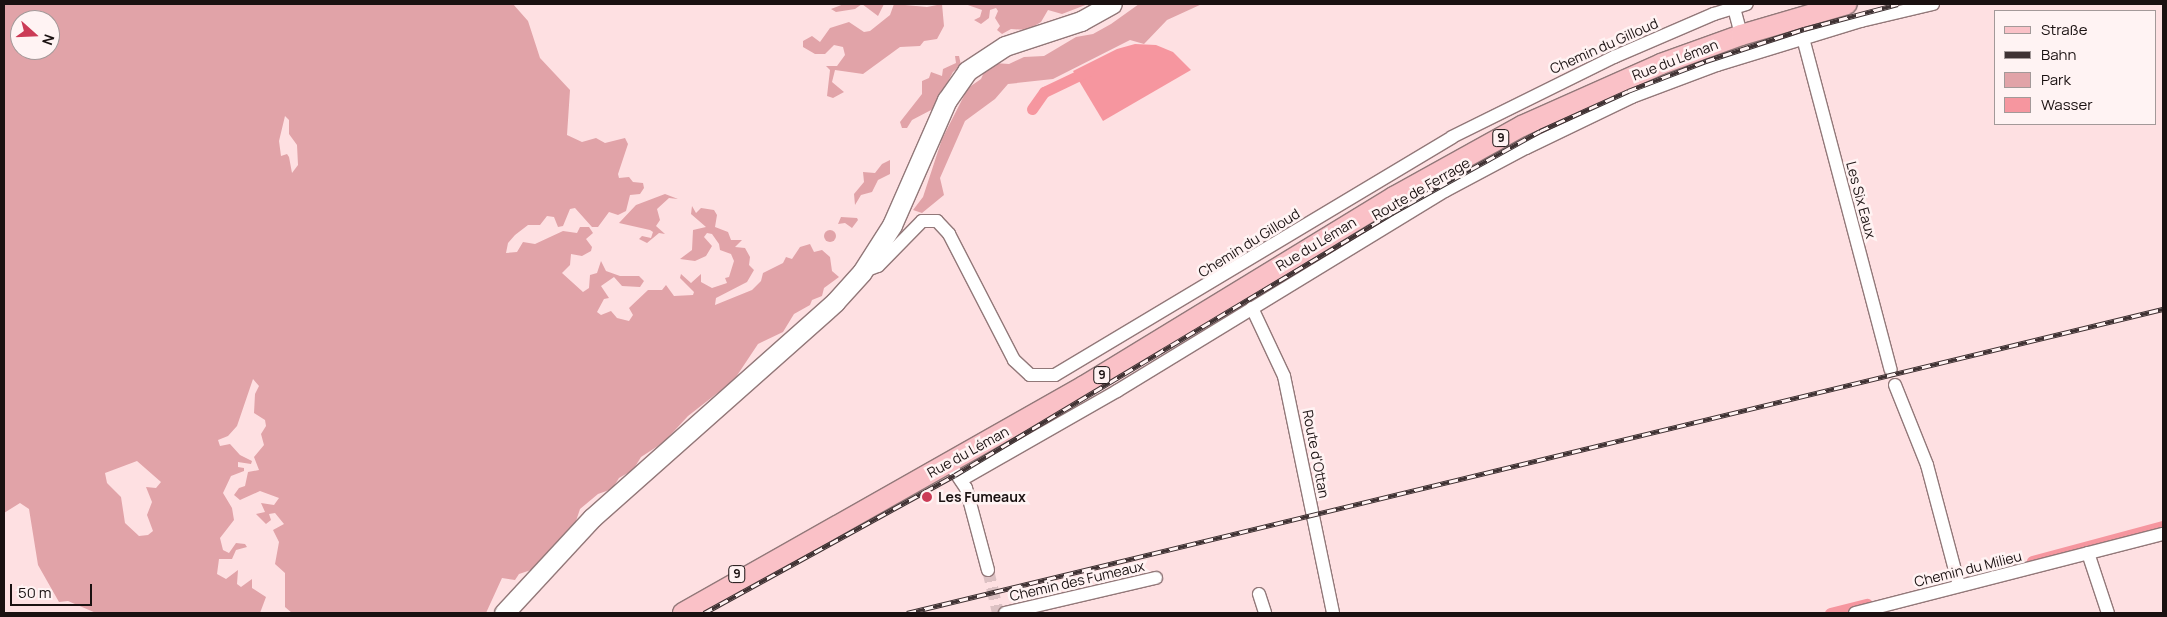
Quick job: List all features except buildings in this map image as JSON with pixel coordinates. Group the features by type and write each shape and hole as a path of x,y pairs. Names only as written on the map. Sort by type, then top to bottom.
{"main road":[{"name":"Rue du Léman","path":"683,613 810,539 1084,386 1385,202 1481,148 1621,81 1741,35 1847,4"},
{"name":"Rue du Léman","path":"666,613 775,554 810,539"}],"street":[{"path":"504,613 576,533 835,302 862,272 892,225 947,100 963,76 1005,46 1081,21 1112,4"},
{"name":"Route de Ferrage","path":"961,480 1117,391 1445,191 1526,148 1632,97 1717,65 1804,38 1933,4"},
{"path":"1734,6 1741,35"},
{"name":"Chemin du Gilloud","path":"862,272 878,266 919,223 928,219 937,221 949,234 1014,360 1030,375 1055,375 1452,137 1606,61 1734,6"},
{"name":"Les Six Eaux","path":"1804,38 1891,370"},
{"name":"Route d'Ottan","path":"1252,308 1280,363 1286,384 1333,613"},
{"path":"1895,385 1927,465 1959,585"},
{"path":"949,463 961,480 988,570"},
{"name":"Chemin du Milieu","path":"1855,613 2163,534"},
{"path":"2088,553 2108,613"},
{"name":"Chemin des Fumeaux","path":"1006,613 1156,578"},
{"path":"1259,594 1265,613"}],"green space":[{"path":"4,4 513,4 528,21 540,58 570,90 567,135 582,142 596,138 605,143 625,138 628,144 618,174 619,178 629,177 633,182 643,183 644,188 640,194 630,195 626,211 618,215 609,212 598,227 592,227 575,208 570,209 563,226 558,227 554,217 547,216 540,225 528,225 515,235 508,243 506,253 517,252 523,242 535,244 563,231 577,233 580,227 589,227 593,233 586,239 592,247 591,251 582,256 571,254 570,265 562,273 583,292 589,288 590,275 597,273 601,261 606,271 620,276 639,276 644,281 640,287 622,286 614,277 601,286 609,298 604,299 597,312 601,315 611,311 617,318 629,321 633,315 629,308 648,290 662,290 666,285 674,296 693,295 694,292 680,278 681,274 691,283 701,274 701,282 712,288 727,283 725,278 729,277 734,261 731,254 720,250 719,244 712,234 707,233 704,237 712,246 706,256 695,261 680,259 692,250 693,230 706,227 691,214 692,206 696,213 701,208 714,210 717,215 715,227 728,232 731,240 742,240 735,247 745,248 750,257 749,265 754,270 747,282 716,298 715,305 752,290 761,281 763,273 783,263 786,257 792,259 800,247 810,244 814,252 822,250 830,257 832,271 839,277 824,288 822,296 812,300 810,305 794,314 783,332 758,344 734,380 688,416 664,442 641,457 633,470 619,478 612,489 598,494 580,509 575,524 534,569 519,574 515,580 502,578 486,613 292,613 285,607 285,573 275,564 279,542 273,530 284,524 275,513 269,514 271,520 266,524 256,514 265,512 261,503 274,505 279,498 260,491 240,500 234,495 239,488 245,486 248,472 259,470 254,457 264,445 261,434 266,426 265,420 254,413 255,394 259,386 253,379 237,426 228,436 218,440 220,446 230,444 240,455 252,461 251,464 238,462 238,467 244,468 244,471 231,476 223,493 232,508 234,520 220,538 223,550 229,553 236,543 245,544 247,547 236,550 232,559 219,559 217,574 226,579 238,570 237,584 241,587 252,579 252,588 266,597 260,613 96,613 68,601 59,602 38,565 29,509 20,503 4,513","holes":["285,116 289,120 289,134 297,145 298,165 292,173 289,157 287,154 281,156 279,141","137,461 161,482 156,488 146,487 152,502 147,515 153,531 148,535 139,536 125,523 121,497 107,483 105,473"]},
{"path":"844,4 862,4 855,9 836,12 831,9"},
{"path":"862,4 884,4 878,16"},
{"path":"894,4 927,7 942,4 944,26 937,39 924,41 920,46 900,47 863,74 835,70 832,82 844,92 833,98 827,96 830,70 826,66 837,66 845,55 843,47 834,45 825,54 815,54 803,47 803,41 812,36 820,42 830,28 849,22 864,32 870,31 890,15"},
{"path":"965,4 1088,4 1062,14 1048,10 1041,22 1028,30 1011,29 1002,34 997,30 1000,26 995,18 998,11 996,8 990,10 989,18 981,24 974,20 980,17 982,10"},
{"path":"1139,4 1202,4 1167,20 1144,44 1130,40 1053,79 1008,84 995,99 965,121 940,178 944,195 922,213 913,210 923,197 942,139 968,88 981,79 985,70 994,63 1009,64 1024,57 1044,56 1076,37 1093,34"},
{"path":"955,56 959,56 961,65 953,72 933,109 912,120 907,128 902,128 900,122 922,94 922,81 929,78 931,72 942,76 943,69 956,63"},
{"path":"890,160 890,174 878,180 872,192 861,195 855,205 854,194 864,182 863,172 875,173 882,164"},
{"path":"665,194 678,199 669,198 657,209 660,220 656,226 665,234 659,233 647,243 639,239 642,236 651,238 653,232 619,223 636,205"},
{"path":"841,217 857,218 858,220 852,228 845,223 838,224"},
{"path":"832,230 835,231 835,241 828,242 825,241 824,234 825,231"}],"water":[{"path":"1135,44 1156,45 1173,52 1191,70 1103,121 1073,71 1117,49"}],"waterway":[{"path":"1032,109 1044,92 1088,71"},
{"path":"2032,561 2163,526"},
{"path":"1830,613 1867,604"}],"tunnel":[{"path":"988,570 998,613"}],"railway":[{"path":"704,613 955,475 1392,213 1540,131 1628,91 1706,61 1804,29 1898,4"},
{"path":"907,613 2163,309"}],"place":[{"name":"Les Fumeaux","path":"927,497"}]}
